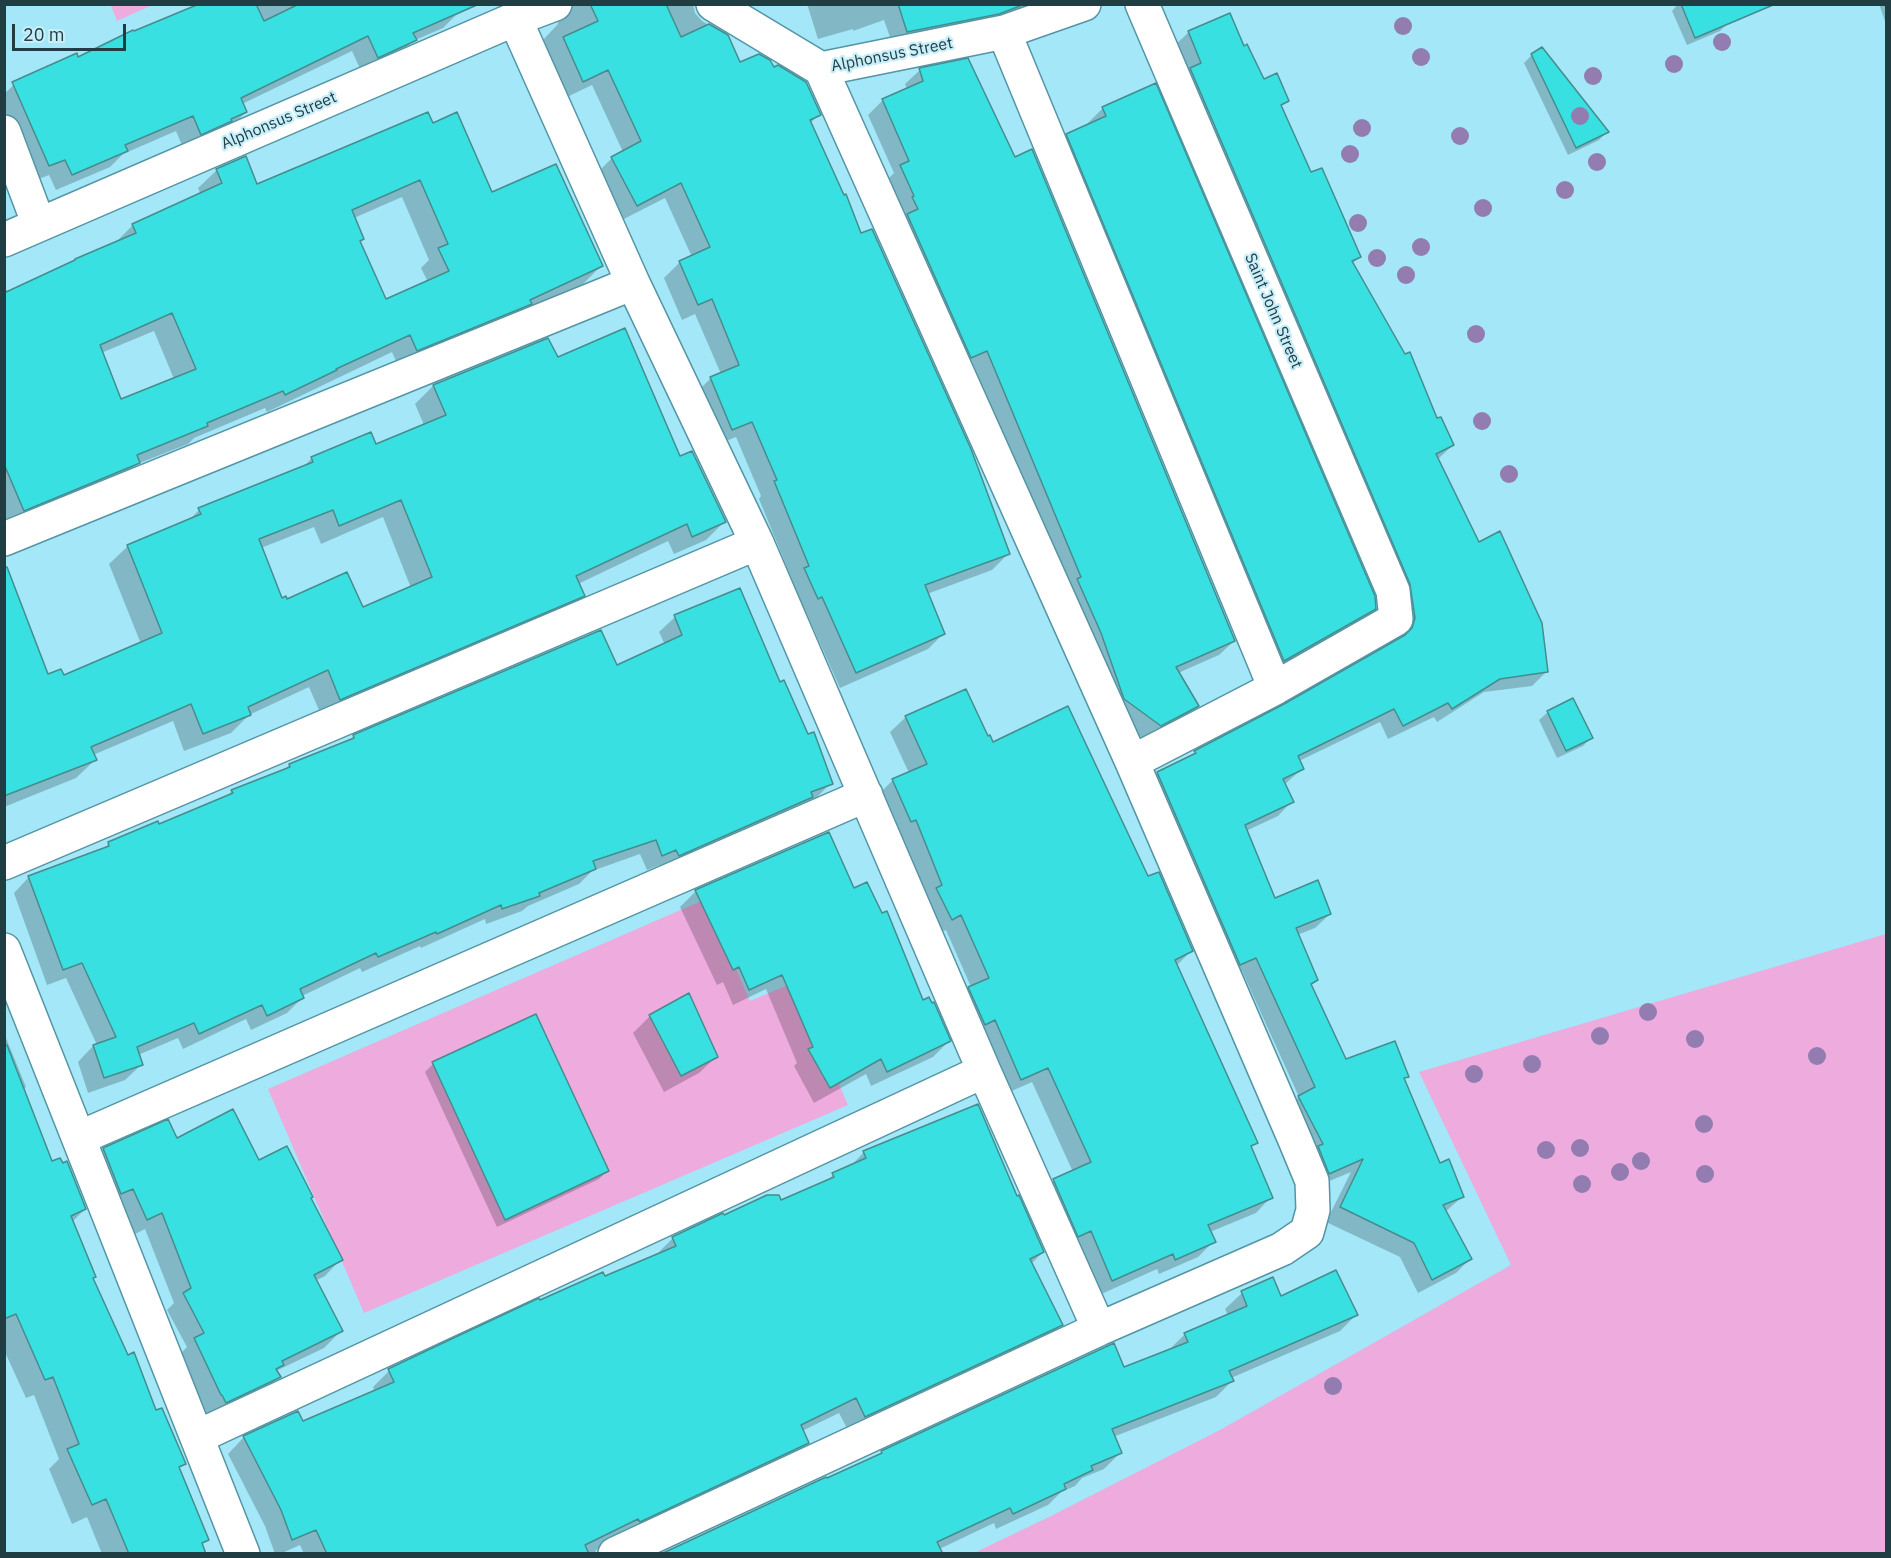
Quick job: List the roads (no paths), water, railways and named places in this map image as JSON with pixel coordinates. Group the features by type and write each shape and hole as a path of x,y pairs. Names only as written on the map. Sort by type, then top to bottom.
{"street":[{"name":"Alphonsus Street","path":"4,240 515,19 555,4"},
{"name":"Alphonsus Street","path":"713,4 821,69 1004,32 1084,4"},
{"name":"Saint John Street","path":"1143,4 1393,591 1396,619 1275,688"},
{"path":"515,19 633,283 757,543 984,1071 1099,1329"},
{"path":"1004,32 1275,688 1132,762"},
{"path":"615,1554 1099,1329 1282,1249 1307,1232 1312,1210 1312,1181 1299,1150 1132,762 821,69"},
{"path":"4,132 39,225"},
{"path":"4,538 633,283"},
{"path":"4,863 757,543"},
{"path":"79,1138 866,795"},
{"path":"4,950 243,1554"},
{"path":"197,1437 984,1071"}]}
